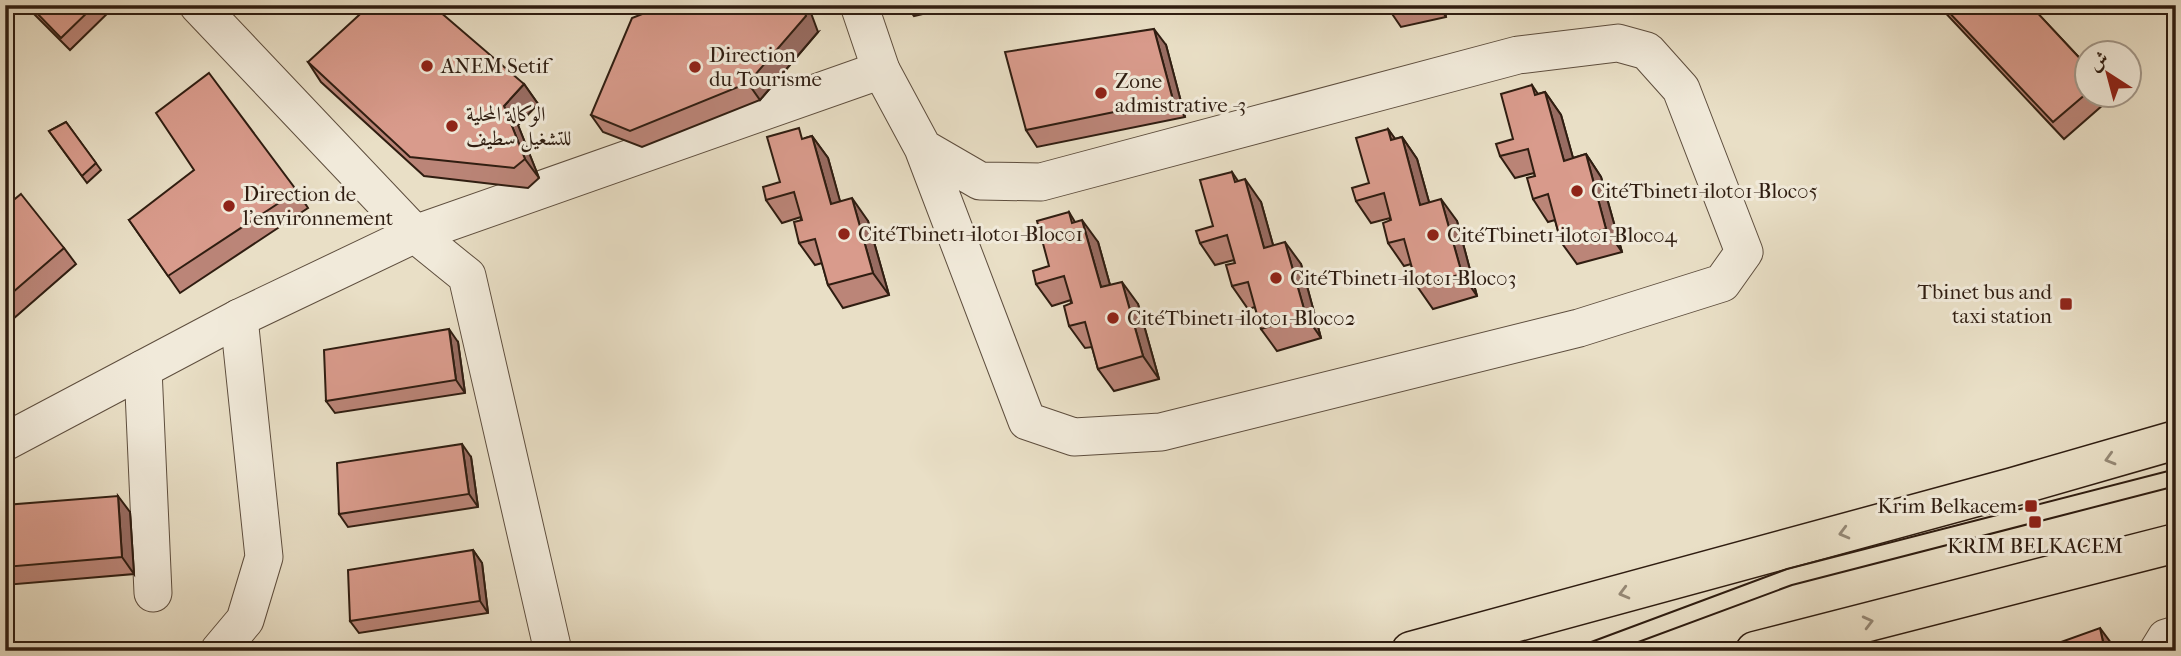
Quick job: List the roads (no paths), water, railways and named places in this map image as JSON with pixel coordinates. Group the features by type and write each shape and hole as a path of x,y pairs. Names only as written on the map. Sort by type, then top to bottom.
{"main road":[{"path":"1411,651 2176,440"},
{"path":"1755,651 1812,644 2176,542"}],"street":[{"path":"198,5 415,234 467,276 553,651"},
{"path":"859,5 881,70 923,148 1027,421 1073,437 1161,432 1579,328 1722,283 1744,251 1681,89 1647,51 1618,43 1518,55 1041,182 980,181 923,148"},
{"path":"5,442 239,318 415,234 881,70"},
{"path":"219,651 245,620 264,557 239,318"},
{"path":"143,369 153,593"},
{"path":"2158,651 2166,638 2176,635"}],"tram line":[{"path":"1567,651 1787,569 2176,469"},
{"path":"1614,651 1792,585 2176,486"}],"place":[{"name":"ANEM Setif","path":"427,66"},
{"name":"Direction du Tourisme","path":"695,67"},
{"name":"Zone admistrative -3","path":"1101,93"},
{"name":"الوكالة المحلية للتشغيل سطيف","path":"452,126"},
{"name":"CitéTbinet1-ilot01-Bloc05","path":"1577,191"},
{"name":"Direction de l'environnement","path":"229,206"},
{"name":"CitéTbinet1-ilot01-Bloc01","path":"844,234"},
{"name":"CitéTbinet1-ilot01-Bloc04","path":"1433,235"},
{"name":"CitéTbinet1-ilot01-Bloc03","path":"1276,278"},
{"name":"Tbinet bus and taxi station","path":"2066,304"},
{"name":"CitéTbinet1-ilot01-Bloc02","path":"1113,318"},
{"name":"Krim Belkacem","path":"2031,506"},
{"name":"KRIM BELKACEM","path":"2035,522"}]}
